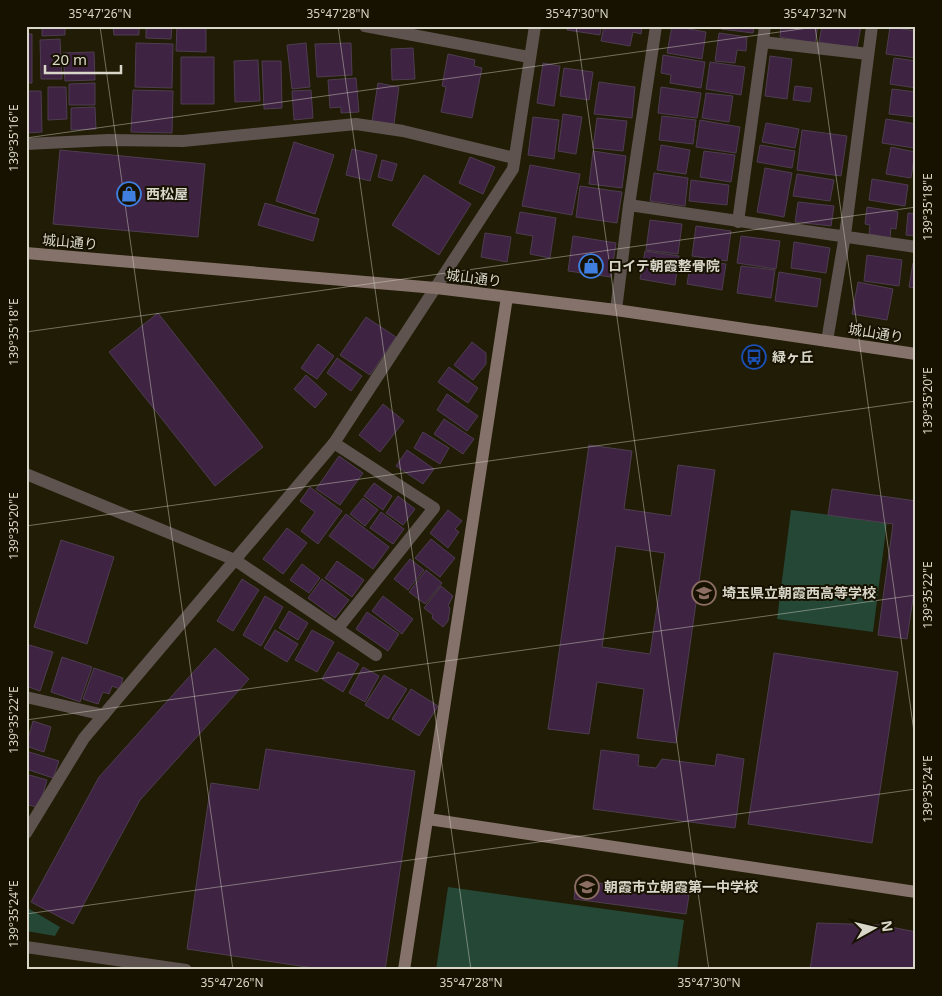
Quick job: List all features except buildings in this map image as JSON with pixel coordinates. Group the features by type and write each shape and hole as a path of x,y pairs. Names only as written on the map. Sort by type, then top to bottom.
{"street":[{"path":"365,26 529,57"},
{"path":"26,833 84,738 334,443 436,288 450,262 513,169 535,26"},
{"path":"616,310 629,205 656,26"},
{"path":"738,222 765,26"},
{"path":"827,341 845,236 872,26"},
{"path":"763,42 868,54"},
{"path":"26,144 108,140 183,141 356,124 404,131 514,158"},
{"path":"629,205 916,247"},
{"name":"城山通り","path":"26,253 436,288 616,310 916,354"},
{"path":"404,970 507,297"},
{"path":"334,443 434,508 338,628"},
{"path":"26,474 235,560 376,655"},
{"path":"26,696 104,715"},
{"path":"428,819 916,892"},
{"path":"26,947 186,970"}],"green space":[{"path":"791,510 887,522 873,632 777,619"},
{"path":"448,887 684,920 677,970 436,970"},
{"path":"26,907 60,927 55,936 26,931"}],"place":[{"name":"西松屋","path":"129,194"},
{"name":"ロイテ朝霞整骨院","path":"591,266"},
{"name":"緑ヶ丘","path":"754,357"},
{"name":"埼玉県立朝霞西高等学校","path":"704,593"},
{"name":"朝霞市立朝霞第一中学校","path":"587,887"}]}
